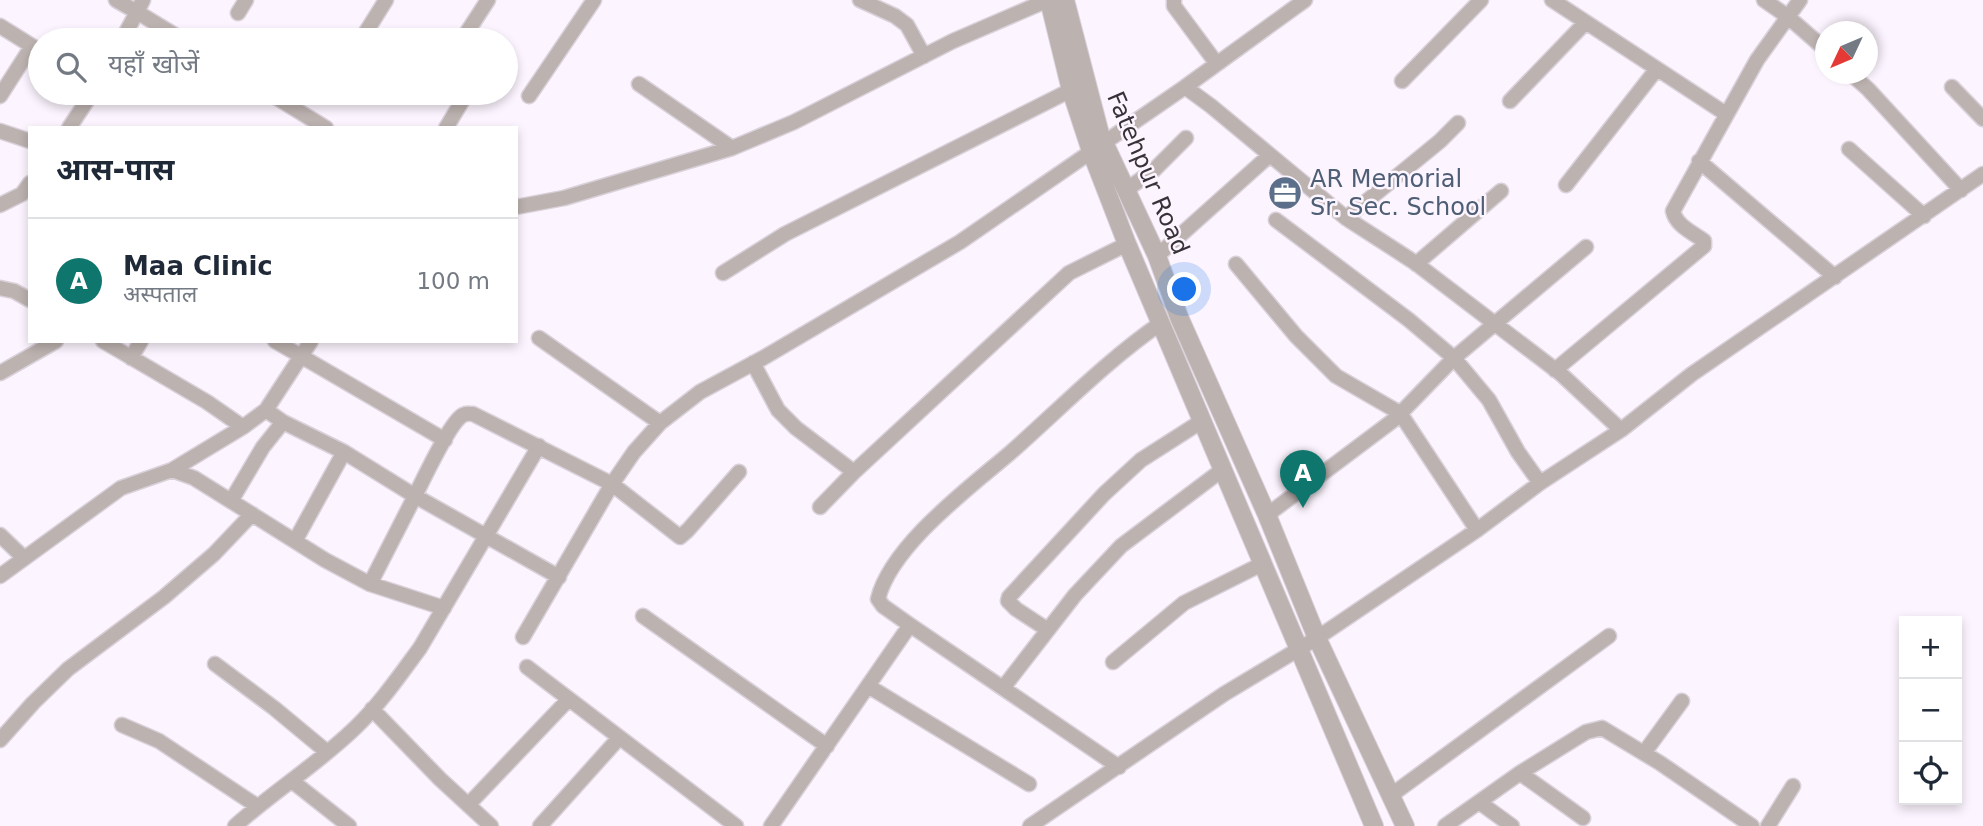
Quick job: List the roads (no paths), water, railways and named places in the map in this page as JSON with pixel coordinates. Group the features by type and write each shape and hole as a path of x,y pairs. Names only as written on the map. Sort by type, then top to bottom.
{"street":[{"path":"116,0 140,6 168,28"},
{"path":"238,13 246,0"},
{"path":"368,28 386,0"},
{"path":"470,28 488,0"},
{"path":"528,96 594,0"},
{"path":"860,0 895,16 907,25 924,56"},
{"path":"518,207 564,198 732,148 794,122 953,41 1049,0 1071,90 1097,146 1127,244 1374,826"},
{"name":"Fatehpur Road","path":"1065,0 1097,146 1126,190 1157,256 1179,317 1267,515 1317,638 1405,826"},
{"path":"1174,0 1174,6 1217,64"},
{"path":"523,637 612,484 634,452 660,423 700,392 960,242 1185,87 1305,0"},
{"path":"1402,81 1481,0"},
{"path":"1552,0 1726,114"},
{"path":"1764,0 1815,41"},
{"path":"1555,370 1704,246 1704,242 1674,218 1673,211 1757,60 1800,0"},
{"path":"128,28 140,6"},
{"path":"1510,102 1585,23"},
{"path":"0,26 28,43"},
{"path":"0,96 28,59"},
{"path":"1566,185 1656,70"},
{"path":"1861,84 1961,190"},
{"path":"639,85 732,148"},
{"path":"1185,87 1346,218 1416,264 1555,370 1621,430"},
{"path":"1952,87 1983,119"},
{"path":"723,273 785,234 1071,90"},
{"path":"70,126 85,105"},
{"path":"289,105 323,126"},
{"path":"447,126 460,105"},
{"path":"1346,218 1458,123"},
{"path":"0,131 28,140"},
{"path":"1126,190 1154,170 1186,138"},
{"path":"1849,149 1924,216"},
{"path":"1157,256 1270,155"},
{"path":"1699,161 1835,277"},
{"path":"1030,826 1224,694 1317,638 1477,530 1540,483 1621,430 1692,374 1983,174"},
{"path":"1416,264 1501,191"},
{"path":"0,205 27,192"},
{"path":"1276,220 1409,320 1454,358 1489,400 1518,452 1540,483"},
{"path":"820,507 854,472 1069,273 1127,244"},
{"path":"1267,515 1400,413 1454,358 1586,247"},
{"path":"1236,264 1296,336 1336,376 1400,413 1477,530"},
{"path":"0,288 14,291 28,299"},
{"path":"1119,767 883,606 878,599 902,553 957,497 1126,347 1161,323"},
{"path":"539,338 660,423"},
{"path":"0,373 52,343"},
{"path":"106,343 207,402 243,427"},
{"path":"131,358 140,343"},
{"path":"278,343 446,440"},
{"path":"0,576 121,488 172,470 213,447 266,410 310,343"},
{"path":"754,363 778,410 796,428 854,472"},
{"path":"266,410 283,422 344,452 415,496 559,577"},
{"path":"370,584 446,440 460,417 466,414 473,414 612,484 680,537 739,472"},
{"path":"1048,631 1016,609 1009,597 1104,494 1141,460 1202,421"},
{"path":"231,501 263,447 283,422"},
{"path":"235,826 358,726 372,709 420,648 539,446"},
{"path":"295,541 344,452"},
{"path":"172,470 194,478 370,584 444,608"},
{"path":"1003,688 1075,596 1121,546 1222,470"},
{"path":"0,740 68,669 164,597 214,554 252,514"},
{"path":"0,535 24,558"},
{"path":"1113,662 1184,603 1262,564"},
{"path":"643,615 827,746"},
{"path":"771,826 911,625"},
{"path":"1390,796 1609,636"},
{"path":"215,664 327,752"},
{"path":"527,667 736,826"},
{"path":"868,686 1029,784"},
{"path":"468,805 568,700"},
{"path":"1644,754 1682,701"},
{"path":"372,709 440,779 491,826"},
{"path":"122,725 159,741 257,806"},
{"path":"1445,826 1520,773 1586,732 1602,728 1752,826"},
{"path":"540,826 619,738"},
{"path":"1520,773 1583,818"},
{"path":"292,781 349,826"},
{"path":"1768,826 1793,786"},
{"path":"1479,802 1512,826"}],"place":[{"name":"AR Memorial Sr. Sec. School","path":"1285,193"},
{"name":"Maa Clinic","path":"1303,508"}]}
